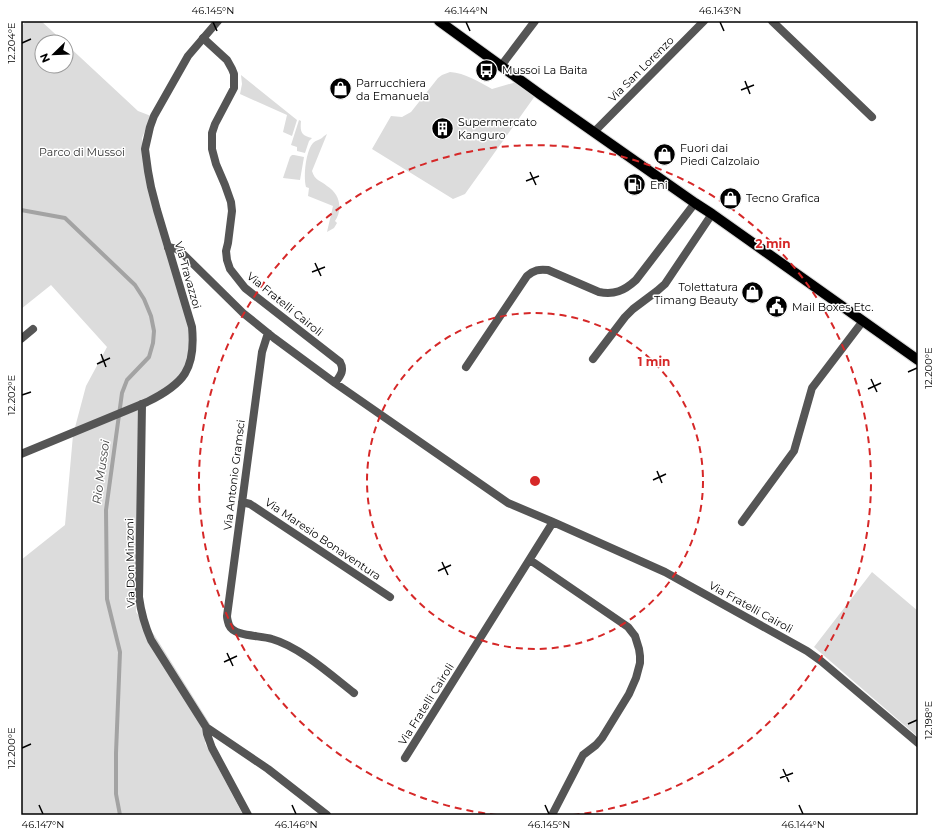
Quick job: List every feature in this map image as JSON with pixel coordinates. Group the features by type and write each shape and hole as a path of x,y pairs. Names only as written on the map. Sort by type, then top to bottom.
{"main road":[{"path":"439,21 541,95 918,360"}],"street":[{"name":"Via Travazzoi","path":"21,454 162,395 185,375 192,356 192,327 150,182 145,149 150,127 158,109 188,56 218,21"},
{"path":"501,66 534,21"},
{"name":"Via San Lorenzo","path":"594,132 704,21"},
{"path":"772,21 872,117"},
{"name":"Via Fratelli Cairoli","path":"203,38 227,60 234,74 234,88 215,124 212,133 212,149 216,164 231,202 232,211 226,251 230,269 245,288 340,362 342,372 335,383"},
{"path":"466,367 532,272 542,269 548,270 599,292 607,293 622,290 636,280 695,203"},
{"path":"593,359 625,317 665,284 712,214"},
{"name":"Via Fratelli Cairoli","path":"168,247 177,249 183,254 243,313 268,333 335,383 508,503 665,572 807,651 821,661 918,743"},
{"path":"742,522 794,451 812,388 863,321"},
{"path":"21,339 33,329"},
{"name":"Via Antonio Gramsci","path":"268,333 262,352 227,616 228,621 231,628 239,633 271,638 285,644 310,660 354,693"},
{"name":"Via Don Minzoni","path":"138,405 139,597 142,618 151,640 206,727 268,769 327,815"},
{"name":"Via Maresio Bonaventura","path":"242,502 250,504 390,597"},
{"name":"Via Fratelli Cairoli","path":"404,758 554,522"},
{"path":"530,560 628,627 635,636 640,649 636,678 629,694 602,738 596,745 583,755 552,815"},
{"name":"Via Don Minzoni","path":"206,727 212,748 248,815"}],"green space":[{"name":"Parco di Mussoi","path":"26,21 41,21 55,34 34,34 34,74 74,74 74,51 138,111 151,116 142,138 147,181 187,319 190,340 188,361 179,378 139,408 136,612 155,636 210,724 205,743 243,815 21,815 21,560 65,525 73,435 86,386 107,347 51,285 21,309 21,27"},
{"name":"Supermercato Kanguro","path":"450,72 466,76 492,89 527,79 540,89 465,194 453,199 372,149 391,116 402,117 411,112 438,78"},
{"path":"241,75 297,120 292,136 283,132 287,115 240,94 242,84"},
{"path":"299,120 301,121 303,135 312,138 309,141 305,153 297,151 297,147 291,145"},
{"path":"327,134 312,171 316,179 335,193 339,202 339,212 335,221 337,223 334,228 327,232 333,206 308,196 309,188 306,187 305,177 307,157 311,146 314,142"},
{"path":"292,155 304,157 300,180 283,178"},
{"path":"872,572 918,611 918,737 814,647"}],"waterway":[{"name":"Rio Mussoi","path":"21,210 65,218 135,285 144,299 151,316 154,331 153,343 149,357 127,380 122,393 106,510 107,599 120,652 116,753 116,794 120,815"}],"place":[{"name":"Mussoi La Baita","path":"487,70"},
{"name":"Parrucchiera da Emanuela","path":"340,89"},
{"name":"Supermercato Kanguro","path":"443,128"},
{"name":"Fuori dai Piedi Calzolaio","path":"664,154"},
{"name":"Eni","path":"634,185"},
{"name":"Tecno Grafica","path":"730,198"},
{"name":"Tolettatura Timang Beauty","path":"753,293"},
{"name":"Mail Boxes Etc.","path":"776,307"}]}
